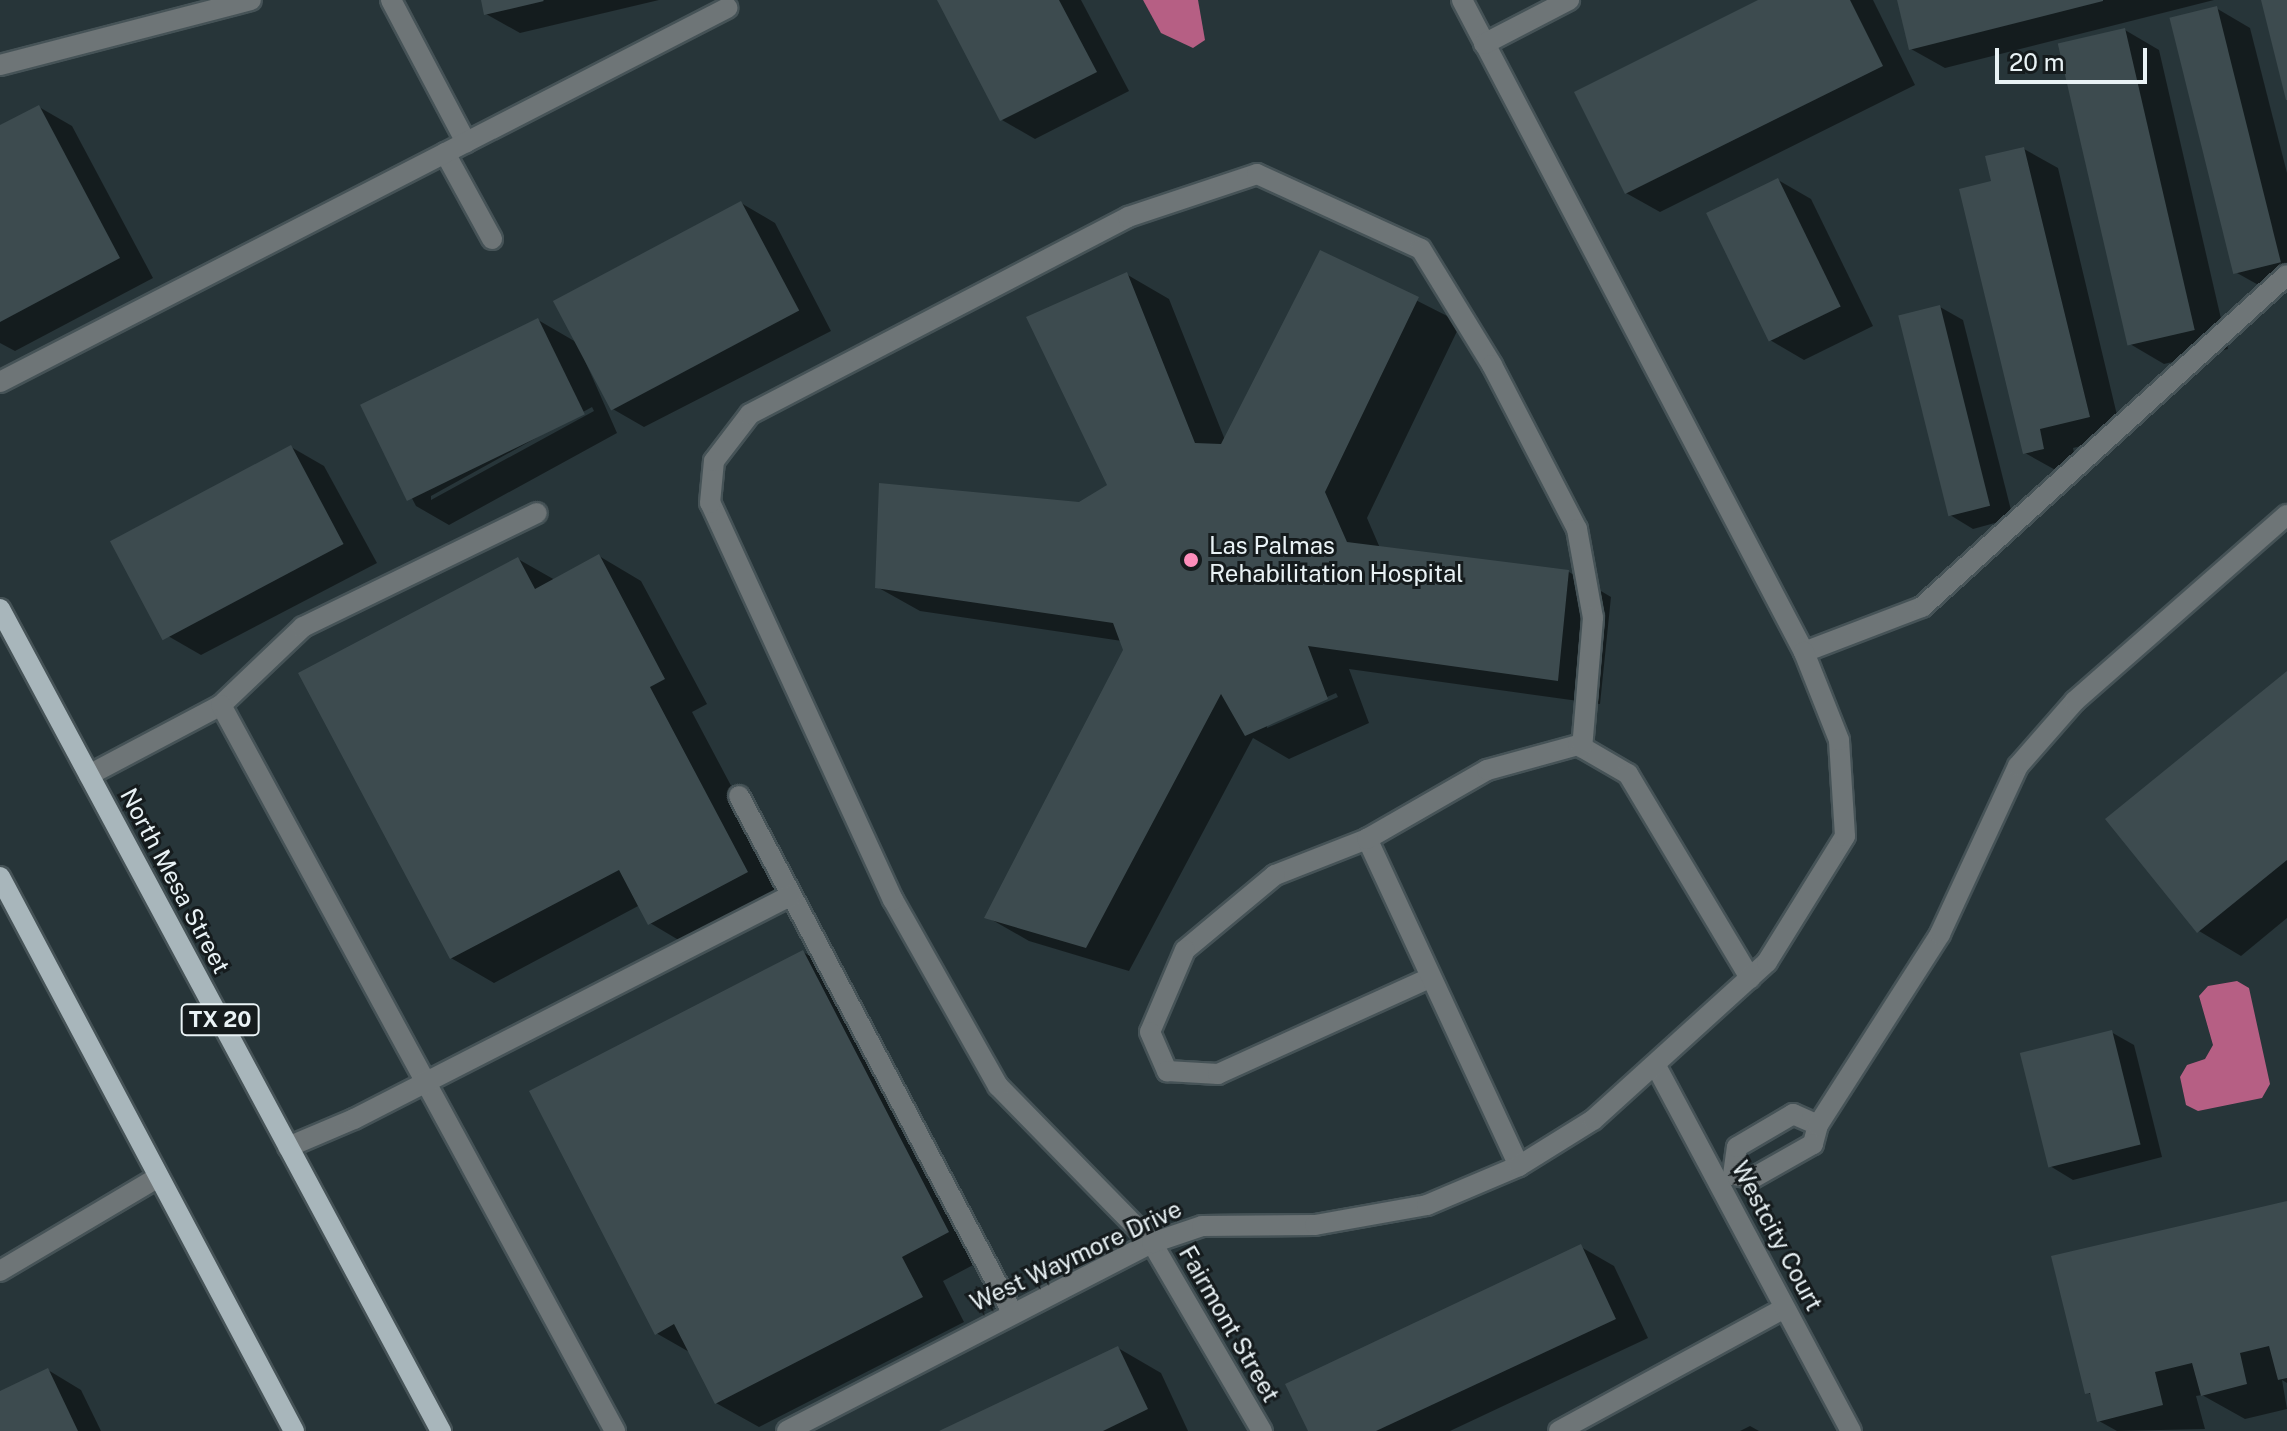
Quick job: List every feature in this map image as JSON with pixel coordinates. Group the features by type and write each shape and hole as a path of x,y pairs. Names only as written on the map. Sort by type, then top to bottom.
{"main road":[{"name":"North Mesa Street","path":"0,609 441,1431"},
{"path":"0,877 294,1431"}],"street":[{"path":"0,65 251,0"},
{"path":"391,0 466,142"},
{"name":"West Waymore Drive","path":"787,1431 1012,1312 1152,1243 1202,1226 1315,1225 1427,1205 1519,1166 1593,1120 1750,978 1789,928 1845,836 1839,740 1804,652 1462,0"},
{"path":"1484,44 1569,0"},
{"path":"0,382 727,8"},
{"path":"445,153 492,239"},
{"name":"Fairmont Street","path":"1262,1431 1152,1243 998,1086 893,900 710,503 714,461 750,414 1128,217 1257,174 1421,249 1492,365 1577,529 1593,618 1582,748"},
{"path":"1804,652 1922,607 2287,275"},
{"path":"89,775 221,705 303,627 537,513"},
{"path":"1818,1125 1793,1114 1737,1147 1727,1180 1753,1178 1813,1144 1818,1125 1940,934 2018,766 2075,701 2287,515"},
{"path":"221,705 615,1431"},
{"path":"1430,978 1218,1074 1167,1071 1150,1032 1185,950 1275,875 1367,839 1487,770 1578,745 1628,774 1750,978"},
{"path":"739,796 1012,1312"},
{"path":"1367,839 1519,1166"},
{"path":"288,1147 427,1082 790,896"},
{"name":"Westcity Court","path":"1656,1066 1727,1180 1785,1308 1851,1431"},
{"path":"0,1271 158,1177"},
{"path":"1559,1431 1785,1308"}],"shaded area":[{"path":"1143,0 1198,0 1205,40 1193,48 1161,33"},
{"path":"2237,981 2249,988 2270,1084 2262,1098 2198,1111 2186,1105 2180,1077 2187,1065 2205,1059 2213,1045 2199,996 2208,986"}],"building":[{"path":"481,0 543,0 544,1 484,15"},
{"path":"937,0 1059,0 1097,72 1000,121"},
{"path":"1758,0 1850,0 1883,66 1625,194 1574,92"},
{"path":"1897,0 2103,0 2103,1 1909,50"},
{"path":"2261,0 2287,0 2287,100 2286,100"},
{"path":"2217,6 2281,262 2233,274 2169,18"},
{"path":"2125,28 2195,330 2128,346 2058,44"},
{"path":"39,105 120,258 0,322 0,125"},
{"path":"2024,147 2090,417 2040,429 2044,449 2023,454 1959,189 1991,181 1985,156"},
{"path":"1778,178 1841,307 1769,342 1706,213"},
{"path":"741,201 799,310 611,410 553,301"},
{"path":"1320,250 1419,297 1325,492 1347,542 1569,570 1558,681 1308,646 1328,699 1245,736 1221,694 1086,948 984,918 1123,650 1113,623 875,588 879,483 1079,502 1107,485 1026,317 1127,272 1195,443 1221,444"},
{"path":"1940,305 1990,506 1948,516 1898,315"},
{"path":"538,318 585,414 407,501 360,405"},
{"path":"291,445 344,544 163,640 110,541"},
{"path":"599,554 665,679 650,687 748,872 648,925 619,870 450,959 298,673 518,557 535,589"},
{"path":"2287,671 2287,860 2197,933 2105,819"},
{"path":"803,950 949,1232 902,1257 923,1297 715,1404 674,1324 655,1335 529,1091"},
{"path":"2112,1030 2141,1144 2048,1167 2020,1053"},
{"path":"2287,1201 2287,1378 2278,1380 2269,1346 2240,1353 2247,1384 2201,1396 2192,1363 2155,1372 2163,1405 2097,1422 2090,1393 2085,1394 2051,1256"},
{"path":"1581,1244 1616,1319 1376,1431 1308,1431 1285,1384"},
{"path":"1118,1346 1148,1409 1103,1431 939,1431"},
{"path":"48,1368 78,1431 0,1431 0,1391"}],"place":[{"name":"Las Palmas Rehabilitation Hospital","path":"1191,560"}]}
